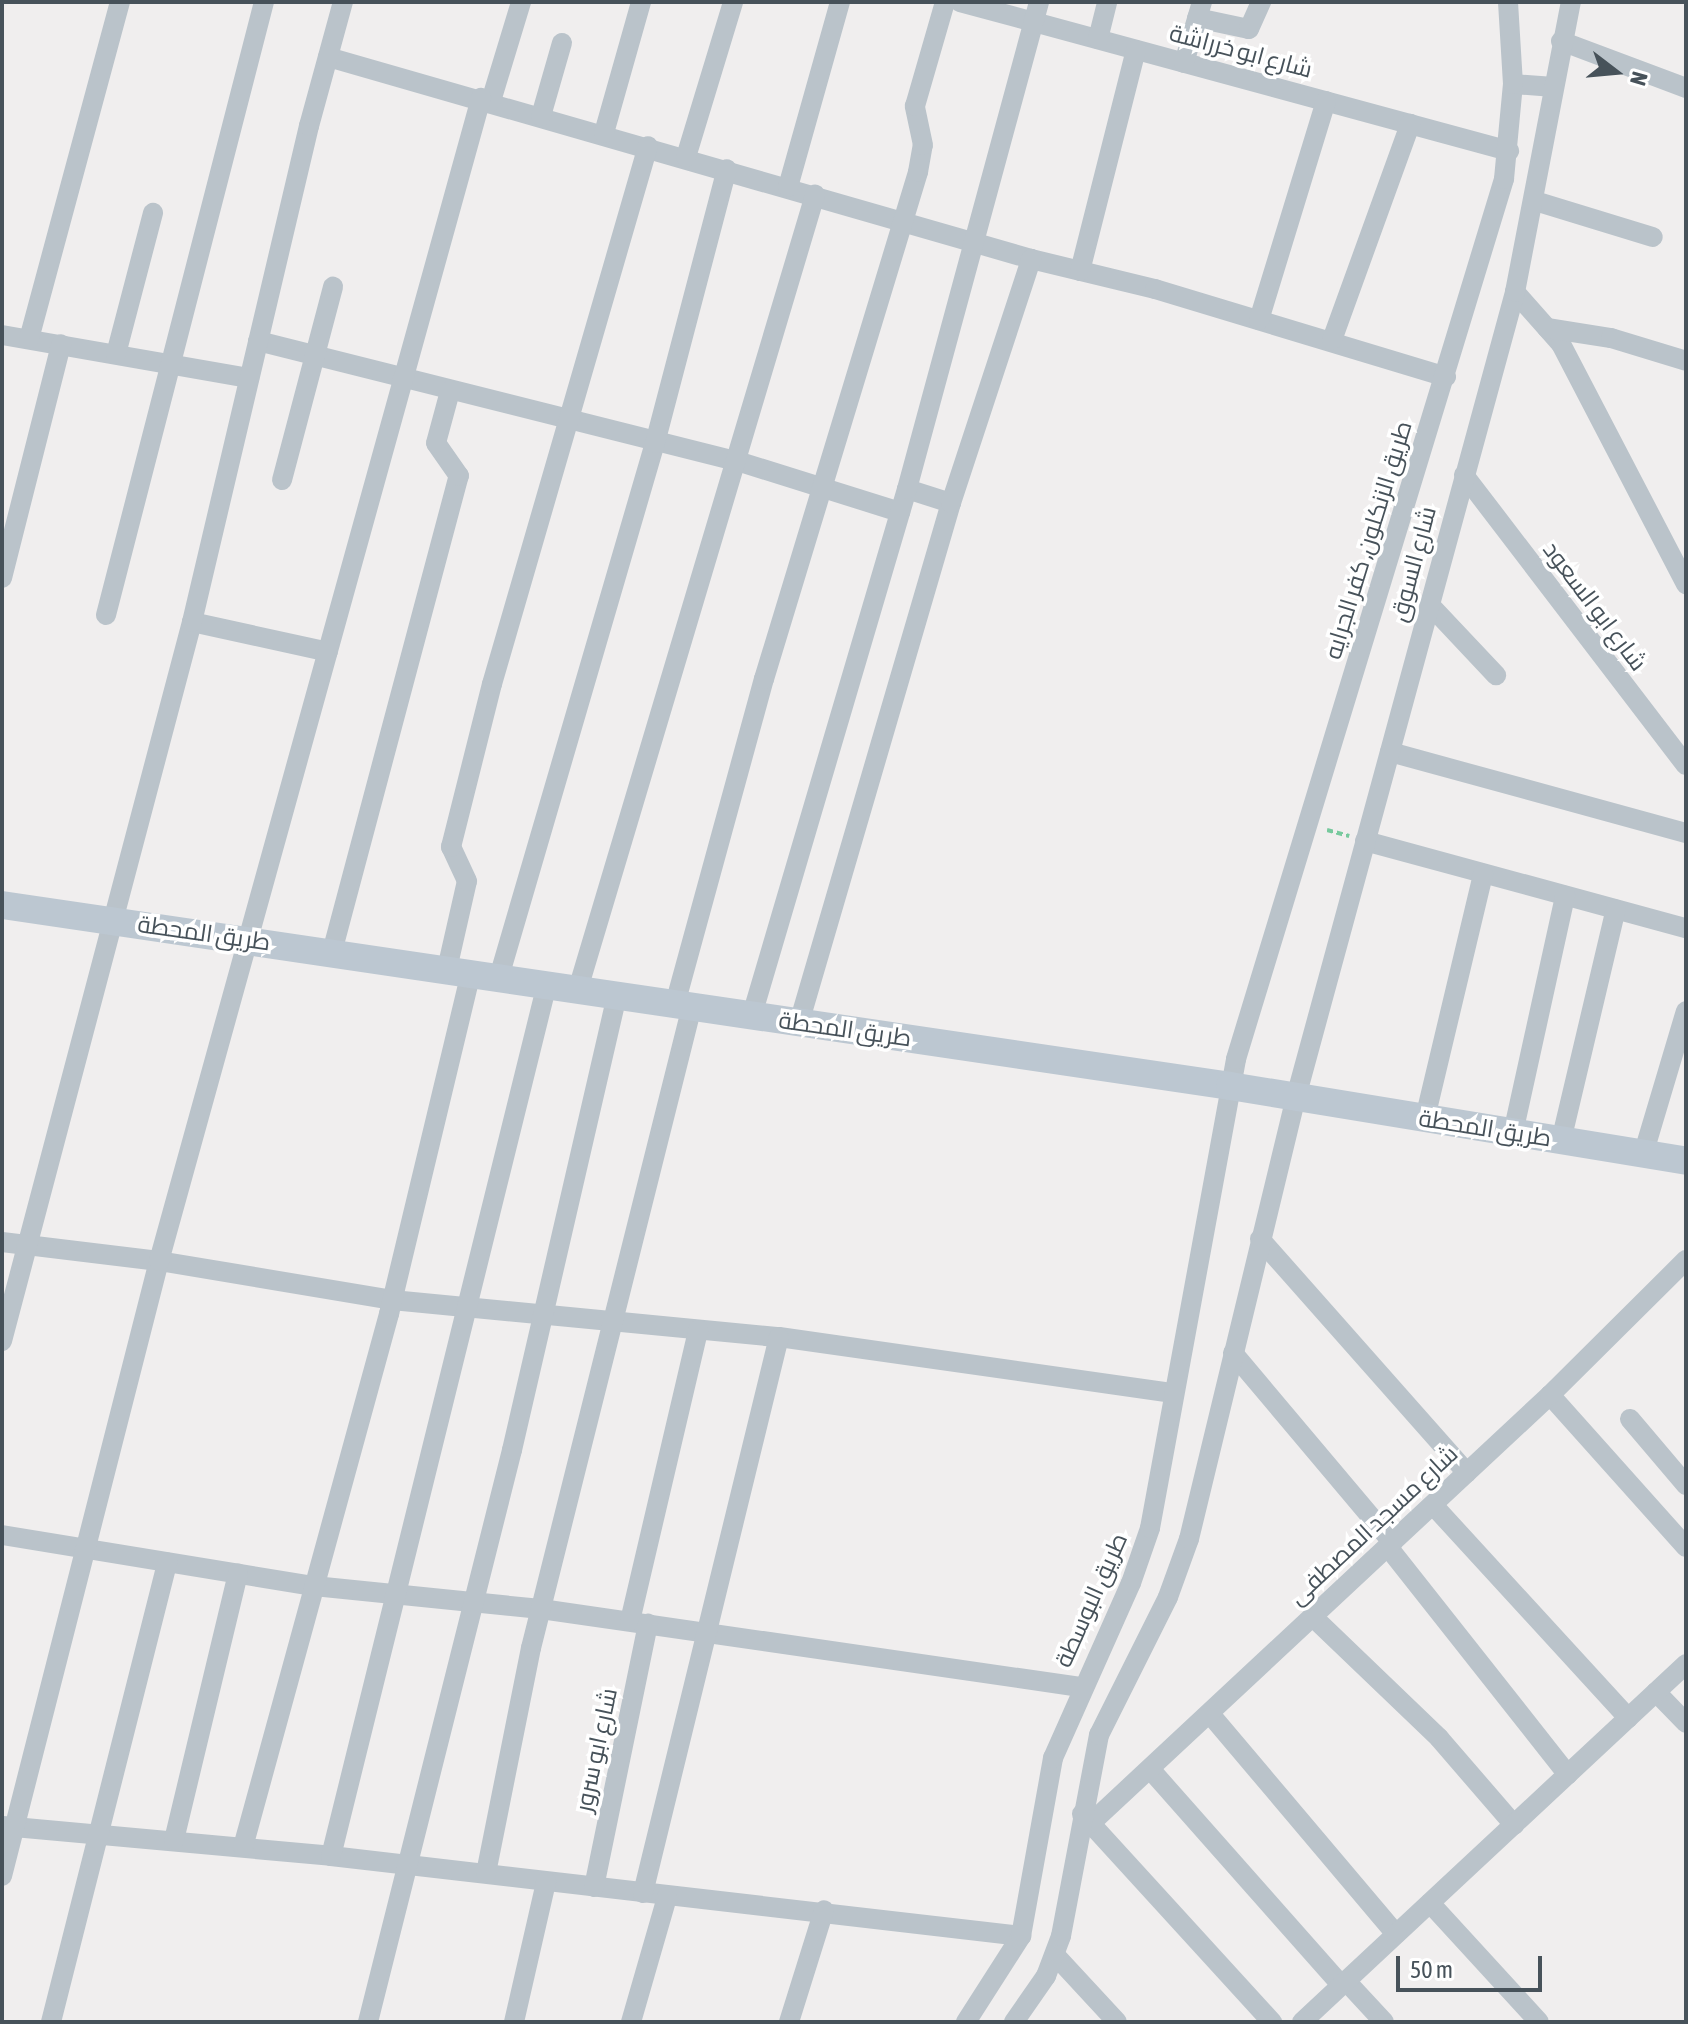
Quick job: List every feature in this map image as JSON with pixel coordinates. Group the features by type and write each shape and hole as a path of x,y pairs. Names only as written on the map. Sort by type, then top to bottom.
{"street":[{"path":"29,339 120,2"},
{"path":"106,615 168,363 264,2"},
{"path":"2,1876 8,1826 401,378 486,100 521,2"},
{"path":"604,133 641,2"},
{"path":"686,157 733,2"},
{"path":"788,187 840,2"},
{"path":"486,1873 541,1609 615,1320 684,1005 764,679 923,154 915,106 945,2"},
{"name":"شارع ابو خرراشة","path":"960,2 1037,12 1098,39 1509,151"},
{"path":"1098,39 1107,2"},
{"path":"1184,63 1199,10 1249,29 1261,2"},
{"name":"طريق الزنكلون, كفر الجرايه","path":"1264,1092 1305,824 1446,377 1509,151 1513,84 1508,2"},
{"name":"شارع السوق","path":"1264,1092 1365,841 1515,292 1535,201 1561,41 1571,2"},
{"path":"2,1341 192,622 328,57 337,3"},
{"path":"752,1015 907,489 1037,12"},
{"path":"1561,41 1686,88"},
{"path":"541,116 562,43"},
{"path":"1080,271 1136,50"},
{"path":"328,57 604,133 1031,259 1332,340 1446,377"},
{"path":"1513,84 1554,87"},
{"path":"1259,320 1326,101"},
{"path":"1332,340 1410,124"},
{"path":"243,1847 392,1300 459,971 467,881 451,847 492,684 572,422 648,146"},
{"path":"499,977 655,443 727,169"},
{"path":"578,989 815,195"},
{"path":"1535,201 1653,237"},
{"path":"116,354 153,213"},
{"path":"1490,227 1526,241"},
{"path":"799,1023 951,503 1031,259"},
{"path":"282,480 333,287"},
{"path":"1515,292 1547,328 1571,362 1686,584"},
{"path":"1547,328 1611,338 1686,361"},
{"path":"2,335 249,378"},
{"path":"258,341 655,443 737,461 900,512"},
{"path":"2,578 61,344"},
{"path":"332,952 459,476 436,443 450,391"},
{"name":"شارع ابو السعود","path":"1464,475 1686,765"},
{"path":"907,489 951,503"},
{"path":"1429,604 1496,675"},
{"path":"192,622 328,652"},
{"path":"1390,752 1686,833"},
{"path":"1365,841 1686,928"},
{"path":"1425,1118 1483,874"},
{"path":"1513,1133 1565,896"},
{"name":"طريق المحطة","path":"2,905 249,939 1264,1092 1686,1161"},
{"path":"1561,1141 1616,909"},
{"path":"331,1856 547,984"},
{"path":"368,2022 474,1601 617,995"},
{"path":"1643,1155 1686,1011"},
{"path":"1014,2022 1055,1955 1108,1710 1168,1597 1189,1539 1260,1239 1264,1092"},
{"name":"طريق البوسطة","path":"966,2022 1021,1936 1044,1795 1080,1687 1142,1556 1173,1393 1264,1092"},
{"path":"1260,1239 1467,1473"},
{"path":"2,1242 159,1261 392,1300 779,1337 1173,1393"},
{"name":"شارع مسجد المصطفى","path":"1087,1818 1150,1769 1210,1714 1550,1395 1686,1260"},
{"name":"شارع ابو سرور","path":"594,1887 639,1622 698,1330"},
{"path":"643,1893 779,1337"},
{"path":"1233,1353 1390,1545 1568,1775"},
{"path":"1550,1395 1686,1547"},
{"path":"1630,1419 1686,1485"},
{"path":"1433,1505 1628,1718"},
{"path":"2,1535 314,1586 541,1609 1080,1687"},
{"path":"51,2022 167,1562"},
{"path":"174,1840 238,1574"},
{"path":"1313,1617 1439,1738 1514,1825"},
{"path":"1302,2022 1686,1664"},
{"path":"1656,1692 1686,1723"},
{"path":"1210,1714 1396,1934"},
{"path":"1150,1769 1343,1983 1384,2022"},
{"path":"1087,1818 1272,2022"},
{"path":"8,1826 331,1856 667,1897 824,1910 1021,1936"},
{"path":"514,2022 546,1882"},
{"path":"631,2022 667,1897"},
{"path":"1430,1903 1539,2022"},
{"path":"789,2022 824,1910"},
{"path":"1055,1955 1117,2022"}],"path":[{"path":"1305,824 1365,841"}]}
